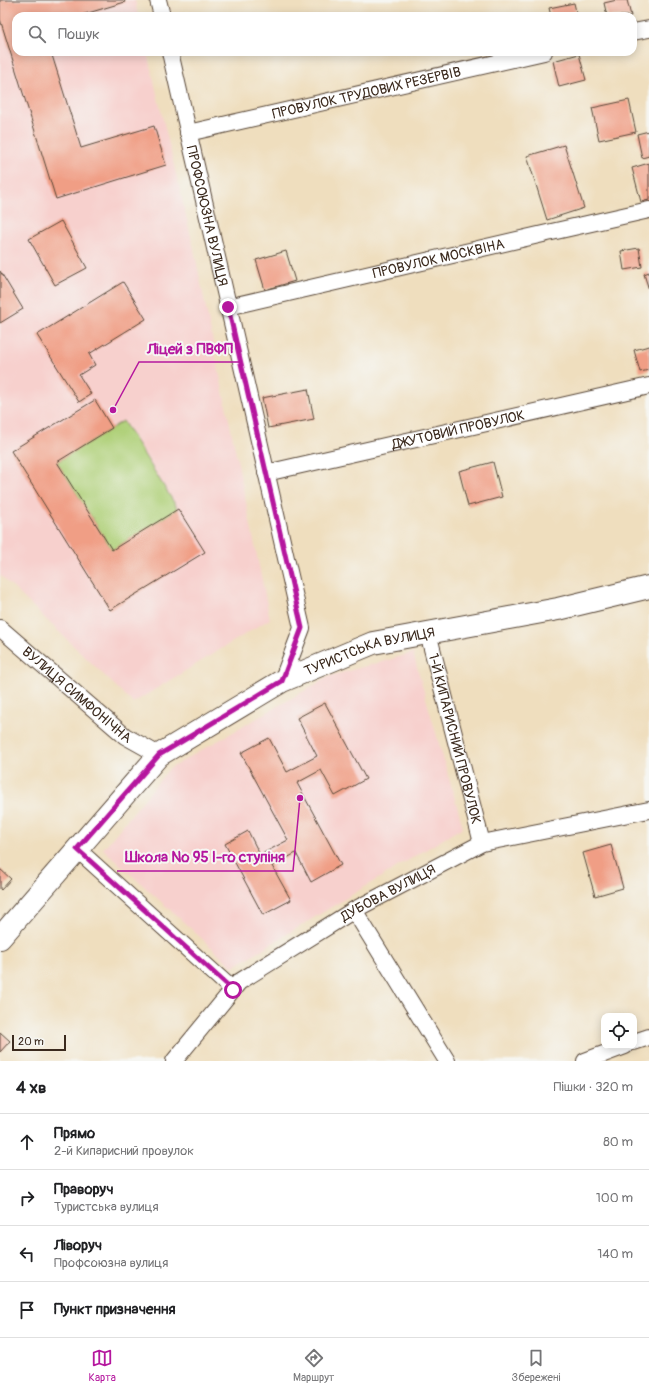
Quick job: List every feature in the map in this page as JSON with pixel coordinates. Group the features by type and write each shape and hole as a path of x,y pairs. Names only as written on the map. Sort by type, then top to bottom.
{"street":[{"path":"158,0 161,12"},
{"path":"637,31 649,29"},
{"name":"ПРОФСОЮЗНА ВУЛИЦЯ","path":"171,56 302,628 282,681"},
{"name":"ПРОВУЛОК ТРУДОВИХ РЕЗЕРВІВ","path":"188,133 526,56"},
{"name":"ПРОВУЛОК МОСКВІНА","path":"228,307 649,210"},
{"name":"ДЖУТОВИЙ ПРОВУЛОК","path":"266,473 649,386"},
{"name":"ТУРИСТСЬКА ВУЛИЦЯ","path":"0,938 159,755 282,681 373,643 558,610 649,587"},
{"name":"1-Й КИПАРИСНИЙ ПРОВУЛОК","path":"428,633 482,843"},
{"name":"ВУЛИЦЯ СИМФОНІЧНА","path":"2,634 125,736 159,755"},
{"name":"ДУБОВА ВУЛИЦЯ","path":"174,1061 239,982 354,910 482,843 649,810"},
{"path":"77,849 233,990"},
{"path":"354,910 448,1061"},
{"path":"637,1041 649,1037"},
{"path":"585,1061 617,1049"}],"shaded area":[{"path":"0,0 135,0 137,12 12,12 12,56 148,56 193,245 270,619 133,703 0,575"},
{"path":"413,653 463,827 233,967 103,849 169,769 330,676"}],"green space":[{"path":"123,421 178,509 112,550 57,462"}],"building":[{"path":"0,0 124,0 125,2 91,12 12,12 12,56 52,56 81,148 154,126 166,165 56,199 0,19"},
{"path":"617,0 627,0 630,12 606,12 604,3"},
{"path":"574,3 576,12 550,12 549,8"},
{"path":"572,56 580,56 586,80 559,87 553,61"},
{"path":"629,100 636,132 599,140 592,108"},
{"path":"649,131 649,156 642,158 637,134"},
{"path":"564,145 584,208 547,220 527,156"},
{"path":"649,163 649,200 641,202 632,168"},
{"path":"61,221 87,268 55,285 29,239"},
{"path":"639,248 642,267 624,270 621,251"},
{"path":"286,251 295,281 265,290 256,260"},
{"path":"0,271 23,309 0,323"},
{"path":"649,272 649,290 644,274"},
{"path":"123,282 146,319 89,354 95,365 79,375 91,394 79,402 37,335"},
{"path":"649,346 649,370 640,372 634,350"},
{"path":"308,389 314,419 268,428 262,398"},
{"path":"95,400 112,428 57,462 112,550 178,509 205,552 110,610 11,451"},
{"path":"493,462 502,497 468,506 459,471"},
{"path":"325,703 366,779 335,796 321,770 297,783 341,865 311,882 296,853 272,866 291,900 263,915 225,844 248,831 260,855 288,840 241,753 269,738 287,772 317,756 297,718"},
{"path":"611,845 623,888 595,896 583,853"},
{"path":"0,869 11,879 1,890 0,889"},
{"path":"0,1032 10,1041 0,1052"}],"place":[{"name":"Ліцей з ПВФП","path":"113,410"},
{"name":"Школа № 95 І-го ступіня","path":"300,798"}],"route":[{"path":"228,307 302,628 282,681 159,755 77,849 233,990"}]}
